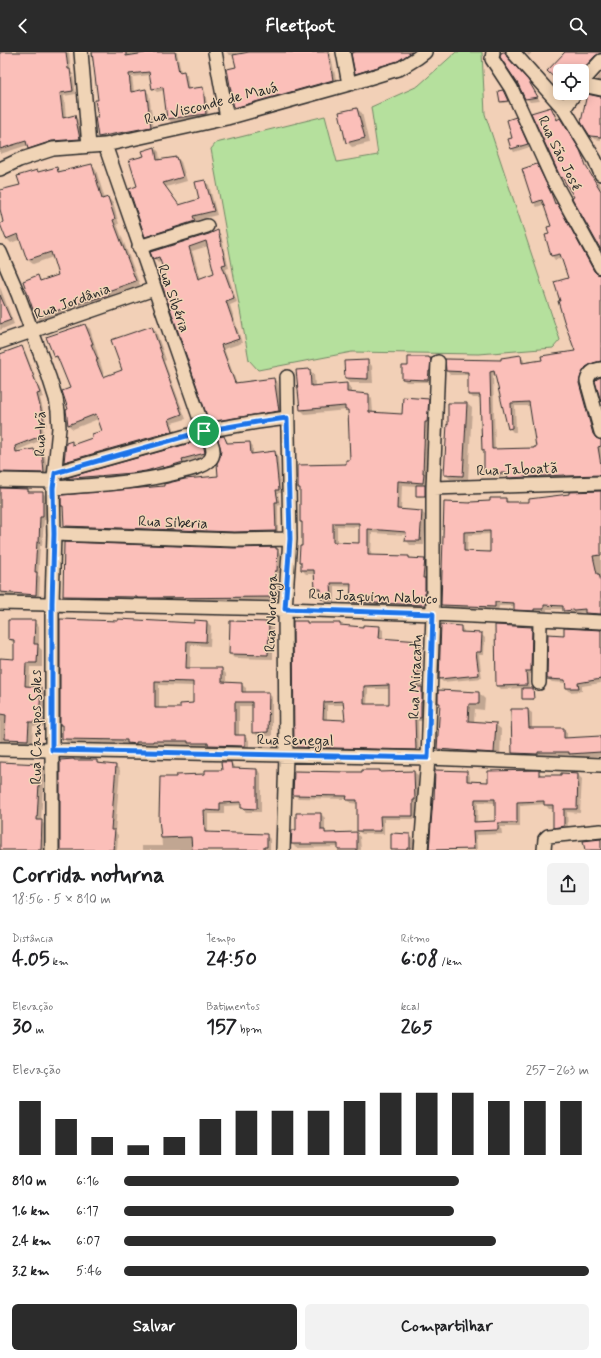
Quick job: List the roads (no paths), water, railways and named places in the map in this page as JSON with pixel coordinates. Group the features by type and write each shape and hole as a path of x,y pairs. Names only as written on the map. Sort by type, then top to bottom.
{"street":[{"path":"81,52 89,146"},
{"path":"216,52 227,118"},
{"path":"342,52 349,84"},
{"name":"Rua Visconde de Mauá","path":"0,169 24,158 53,149 105,145 227,118 401,68 425,52"},
{"name":"Rua São José","path":"493,52 492,59 511,88 552,178 601,267"},
{"path":"513,52 564,109 596,160 601,175"},
{"path":"589,76 601,61"},
{"path":"589,86 601,89"},
{"path":"564,109 570,100"},
{"name":"Rua Sibéria","path":"54,481 133,481 164,476 203,465 210,460 213,450 210,438 204,431 139,247 105,145"},
{"path":"139,247 207,226"},
{"name":"Rua Irã","path":"0,252 49,377 58,411 59,428 54,481 52,603"},
{"name":"Rua Jordânia","path":"0,342 154,289"},
{"name":"Rua Miracatu","path":"422,850 428,758 433,614 433,488 438,362"},
{"path":"601,369 593,371 589,375 587,381 601,432"},
{"name":"Rua Noruega","path":"283,850 286,756 285,609 290,539 286,377"},
{"path":"0,480 54,481 204,431 287,418"},
{"name":"Rua Jaboatã","path":"433,488 601,483"},
{"name":"Rua Siberia","path":"54,534 234,540 290,539"},
{"name":"Rua Joaquim Nabuco","path":"0,603 285,609 601,622"},
{"name":"Rua Campos Sales","path":"52,603 52,850"},
{"path":"539,684 540,620"},
{"name":"Rua Senegal","path":"0,749 428,758 595,765"},
{"path":"544,850 545,839 548,836 601,831"}]}
